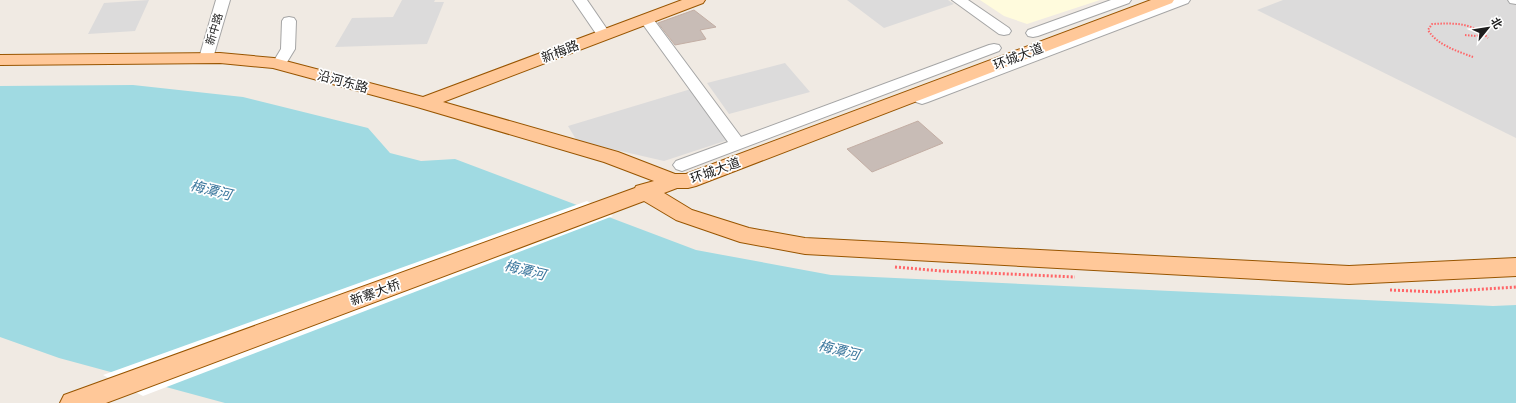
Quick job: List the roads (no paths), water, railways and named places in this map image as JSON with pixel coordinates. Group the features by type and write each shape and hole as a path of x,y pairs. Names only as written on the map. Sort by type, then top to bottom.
{"main road":[{"name":"新梅路","path":"424,103 697,0"},
{"name":"环城大道","path":"678,173 1152,0"},
{"name":"环城大道","path":"678,173 688,181 1166,0"},
{"name":"沿河东路","path":"0,60 206,58 279,64 424,103 611,157 678,173"},
{"name":"新寨大桥","path":"96,398 639,193 678,173"},
{"path":"639,193 684,215 748,236 805,246 1349,275 1516,267"}],"street":[{"name":"新中路","path":"206,58 223,0"},
{"path":"580,0 604,35"},
{"path":"959,0 1004,31"},
{"path":"1033,33 1124,0"},
{"path":"700,183 1183,0"},
{"path":"646,19 738,144"},
{"path":"279,64 288,49 289,21"},
{"path":"678,173 738,144 994,48"}],"water":[{"name":"梅潭河","path":"133,85 243,97 368,128 390,153 421,161 455,159 696,250 831,275 1493,306 1516,305 1516,403 225,403 59,358 0,337 0,86"}]}
